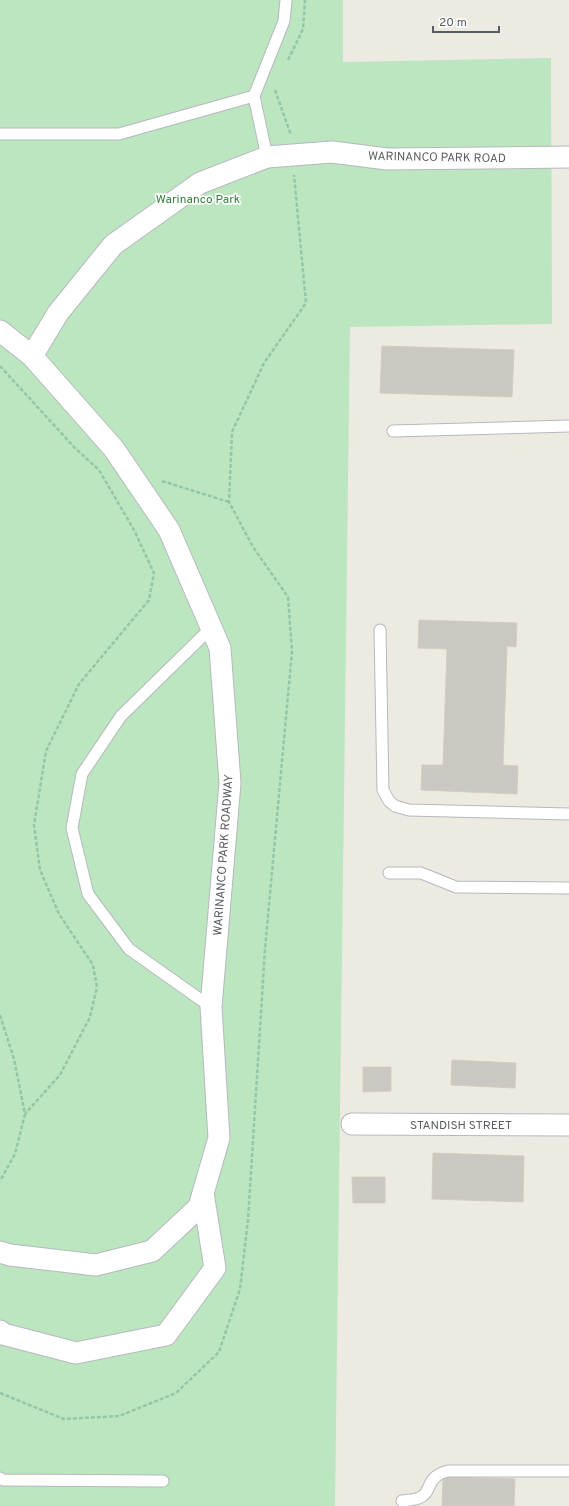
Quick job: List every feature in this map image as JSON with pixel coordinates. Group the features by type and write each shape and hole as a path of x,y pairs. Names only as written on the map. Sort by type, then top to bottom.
{"street":[{"name":"WARINANCO PARK ROAD","path":"32,356 58,313 113,245 200,183 267,157 332,152 387,159 569,157"},
{"name":"WARINANCO PARK ROADWAY","path":"0,331 32,356 114,449 169,530 220,648 230,783 211,1007 219,1138 199,1208 152,1251 96,1265 10,1255 0,1252"},
{"name":"STANDISH STREET","path":"352,1124 569,1125"},
{"path":"0,1331 3,1334 76,1353 166,1335 215,1268 203,1193"}],"lane":[{"path":"267,157 254,96 284,21 286,0"},
{"path":"0,134 119,134 254,96"},
{"path":"393,431 569,426"},
{"path":"211,628 121,716 82,774 72,828 88,894 129,949 211,1007"},
{"path":"380,630 383,790 388,801 395,806 420,811 569,814"},
{"path":"389,873 421,873 456,887 569,888"},
{"path":"402,1501 420,1498 427,1492 430,1481 438,1474 448,1471 569,1471"},
{"path":"0,1478 3,1480 163,1481"}],"path":[{"path":"0,366 74,447 99,470 134,530 154,574 149,600 79,684 46,751 34,825 40,870 59,914 93,965 97,987 90,1018 60,1075 25,1114"},
{"path":"0,1015 14,1059 25,1114 15,1154 0,1181"}],"green space":[{"name":"Warinanco Park","path":"0,0 343,0 343,62 551,58 552,324 350,327 335,1506 0,1506"}],"building":[{"path":"382,346 514,350 512,397 380,393"},
{"path":"419,620 517,623 516,647 507,646 503,765 518,766 517,794 421,790 422,765 443,765 447,649 418,648"},
{"path":"452,1060 516,1063 515,1088 451,1085"},
{"path":"363,1067 391,1067 391,1091 363,1092"},
{"path":"433,1153 524,1156 523,1202 432,1199"},
{"path":"352,1177 385,1177 385,1203 353,1203"},
{"path":"443,1477 515,1479 514,1506 442,1506"}]}
